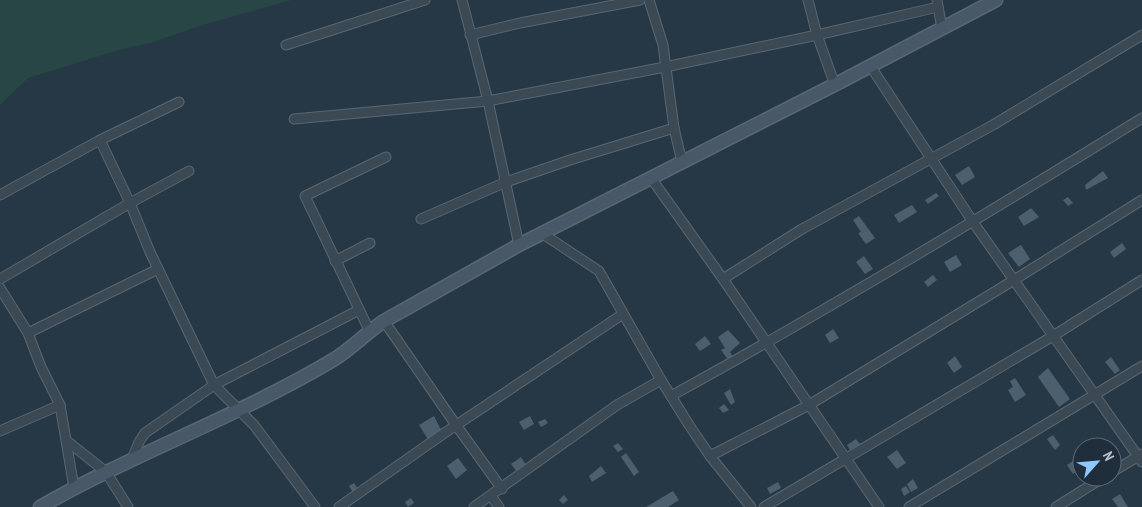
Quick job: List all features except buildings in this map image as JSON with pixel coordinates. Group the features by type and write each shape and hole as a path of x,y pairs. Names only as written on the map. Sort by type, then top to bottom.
{"street":[{"path":"286,45 425,0"},
{"path":"462,0 488,101 519,245"},
{"path":"470,36 529,21 640,0"},
{"path":"649,0 661,36 674,128 682,162"},
{"path":"808,0 817,36 835,85"},
{"path":"40,507 132,459 239,410 334,360 369,330 519,245 871,67 996,0"},
{"path":"294,119 488,101 817,36 938,4 942,29"},
{"path":"723,279 802,230 993,125 1142,34"},
{"path":"871,67 973,222 1094,396 1141,457 1122,467"},
{"path":"0,195 100,140 179,102"},
{"path":"671,396 768,343 973,222 1142,118"},
{"path":"421,219 506,182 594,152 674,128"},
{"path":"100,140 130,203 158,270 214,385 254,426 315,507"},
{"path":"369,330 305,196 386,157"},
{"path":"0,279 190,170"},
{"path":"651,178 768,343 879,507"},
{"path":"710,456 809,405 1142,200"},
{"path":"543,234 598,269 671,396 710,456 751,507"},
{"path":"335,261 370,243"},
{"path":"28,333 158,270"},
{"path":"764,507 1053,336 1142,280"},
{"path":"0,288 28,333 41,367 60,405 74,488"},
{"path":"132,459 145,433 214,385 359,310"},
{"path":"339,507 623,314"},
{"path":"384,321 502,489"},
{"path":"909,507 1142,366"},
{"path":"474,507 502,489 617,405 661,380"},
{"path":"0,431 60,405"},
{"path":"67,441 106,472 128,507"},
{"path":"1056,507 1088,487"},
{"path":"491,496 498,507"}],"green space":[{"path":"0,0 291,0 28,78 0,105"}]}
